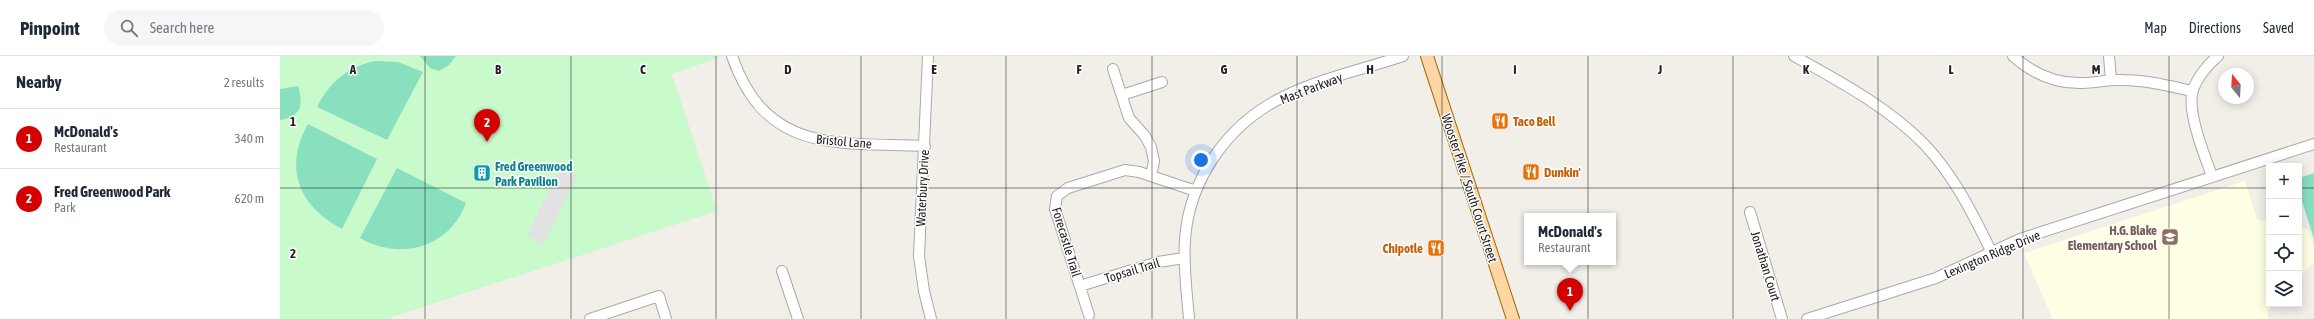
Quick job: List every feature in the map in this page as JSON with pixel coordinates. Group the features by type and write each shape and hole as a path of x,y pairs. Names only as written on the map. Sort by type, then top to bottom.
{"main road":[{"name":"Wooster Pike / South Court Street","path":"1427,56 1513,319"}],"street":[{"name":"Bristol Lane","path":"732,56 738,74 753,100 768,116 786,129 799,135 828,141 925,146"},
{"name":"Waterbury Drive","path":"928,56 925,146 918,256 931,319"},
{"name":"Mast Parkway","path":"1189,319 1184,258 1187,220 1196,191 1212,160 1223,145 1239,128 1265,107 1303,89 1403,56"},
{"path":"1794,56 1844,84 1883,109 1925,145 1952,180 1970,208 1991,251"},
{"path":"2013,56 2027,68 2052,79 2082,84 2111,80 2152,82 2192,91"},
{"path":"2109,56 2111,80"},
{"path":"2212,176 2195,124 2192,91 2210,63 2218,56"},
{"path":"1113,69 1129,118 1145,136 1151,147 1154,161 1151,176"},
{"path":"1122,95 1162,82"},
{"name":"Lexington Ridge Drive","path":"1807,319 1936,278 1991,251 2020,239 2314,144"},
{"name":"Forecastle Trail","path":"1089,315 1055,209 1057,196 1068,188 1119,172 1132,170 1196,191"},
{"name":"Jonathan Court","path":"1750,212 1782,319"},
{"name":"Topsail Trail","path":"1080,286 1158,262 1184,258"},
{"path":"782,271 798,319"},
{"path":"590,319 659,296 666,319"}],"shaded area":[{"path":"560,166 577,175 544,244 527,236"},
{"name":"H.G. Blake Elementary School","path":"2245,181 2257,219 2266,221 2266,307 2271,307 2268,310 2268,319 2053,319 2024,253"},
{"path":"2302,228 2308,229 2314,249 2314,262 2302,275"}],"green space":[{"path":"280,56 718,56 718,58 672,74 717,211 386,319 280,319"},
{"path":"420,56 456,56 449,65 439,71 430,68"},
{"path":"375,61 398,62 423,72 387,140 317,107 328,90 340,77 356,67"},
{"path":"298,86 301,99 297,113 293,116 280,120 280,89"},
{"path":"308,124 377,159 342,229 327,220 315,209 306,197 300,184 296,170 297,156 301,140"},
{"path":"397,168 466,203 458,218 448,231 436,240 422,246 407,249 391,249 375,245 360,238"},
{"path":"2314,173 2314,239 2302,201 2302,177"}],"place":[{"name":"Taco Bell","path":"1500,121"},
{"name":"Fred Greenwood Park","path":"487,142"},
{"name":"Dunkin'","path":"1531,172"},
{"name":"Fred Greenwood Park Pavilion","path":"482,173"},
{"name":"H.G. Blake Elementary School","path":"2170,237"},
{"name":"Chipotle","path":"1436,248"},
{"name":"McDonald's","path":"1570,311"}]}
